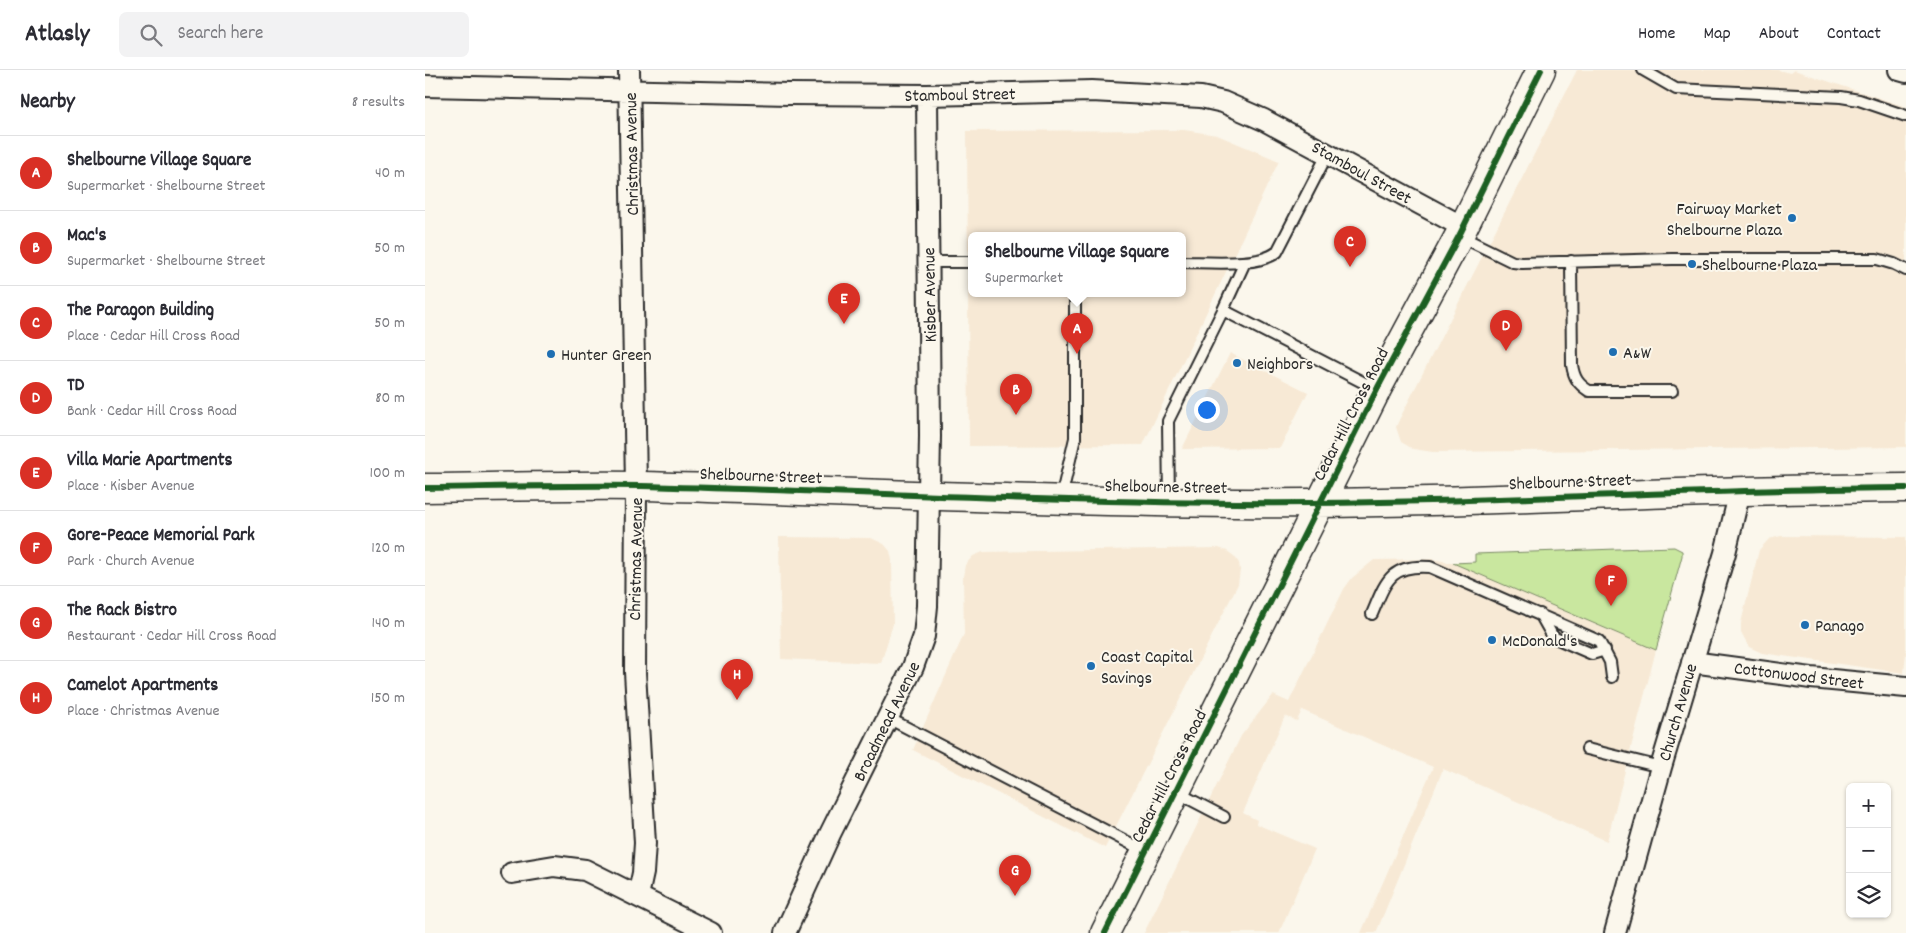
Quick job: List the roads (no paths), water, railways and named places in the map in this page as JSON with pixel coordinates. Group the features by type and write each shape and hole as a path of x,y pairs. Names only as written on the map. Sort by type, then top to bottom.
{"main road":[{"name":"Cedar Hill Cross Road","path":"1105,933 1377,390 1461,232 1541,70"},
{"name":"Shelbourne Street","path":"425,488 636,486 1169,502 1321,503 1740,491 1785,488 1906,488"}],"street":[{"name":"Christmas Avenue","path":"629,70 636,486 635,672 645,843 643,872 638,896"},
{"path":"1899,70 1906,72"},
{"name":"Stamboul Street","path":"425,86 927,95 1092,91 1201,97 1223,102 1256,116 1328,153 1461,232"},
{"name":"Kisber Avenue","path":"927,95 929,496"},
{"name":"Church Avenue","path":"1615,933 1661,767 1725,553 1740,491"},
{"name":"Broadmead Avenue","path":"785,933 830,834 913,667 924,636 927,606 929,496"},
{"name":"Cottonwood Street","path":"1692,662 1811,678 1906,687"},
{"path":"512,873 554,866 585,870 638,896 680,926 711,933"}],"lane":[{"path":"1643,70 1676,89 1841,97 1859,100 1906,116"},
{"path":"1186,262 1245,262 1270,258 1277,252 1328,153"},
{"path":"1461,232 1513,262 1522,263 1672,259 1877,259 1906,270"},
{"path":"1571,261 1572,365 1574,377 1580,385 1589,391 1672,391"},
{"path":"928,262 968,262"},
{"path":"1169,502 1169,420 1245,262"},
{"path":"1061,499 1075,438 1075,297"},
{"path":"1223,310 1377,390"},
{"path":"1372,614 1386,582 1395,573 1405,567 1430,567 1599,641 1610,662 1612,677"},
{"path":"1540,614 1553,637 1591,654 1605,650"},
{"path":"888,718 1147,852"},
{"path":"1587,748 1661,767"},
{"path":"1176,792 1224,817"}],"place":[{"name":"Fairway Market Shelbourne Plaza","path":"1792,218"},
{"name":"Shelbourne Plaza","path":"1692,264"},
{"name":"The Paragon Building","path":"1350,267"},
{"name":"Villa Marie Apartments","path":"844,324"},
{"name":"TD","path":"1506,351"},
{"name":"A&W","path":"1613,352"},
{"name":"Hunter Green","path":"551,354"},
{"name":"Shelbourne Village Square","path":"1077,354"},
{"name":"Neighbors","path":"1237,363"},
{"name":"Mac's","path":"1016,415"},
{"name":"Gore-Peace Memorial Park","path":"1611,606"},
{"name":"Panago","path":"1805,625"},
{"name":"McDonald's","path":"1492,640"},
{"name":"Coast Capital Savings","path":"1091,666"},
{"name":"Camelot Apartments","path":"737,700"},
{"name":"The Rack Bistro","path":"1015,896"}]}
